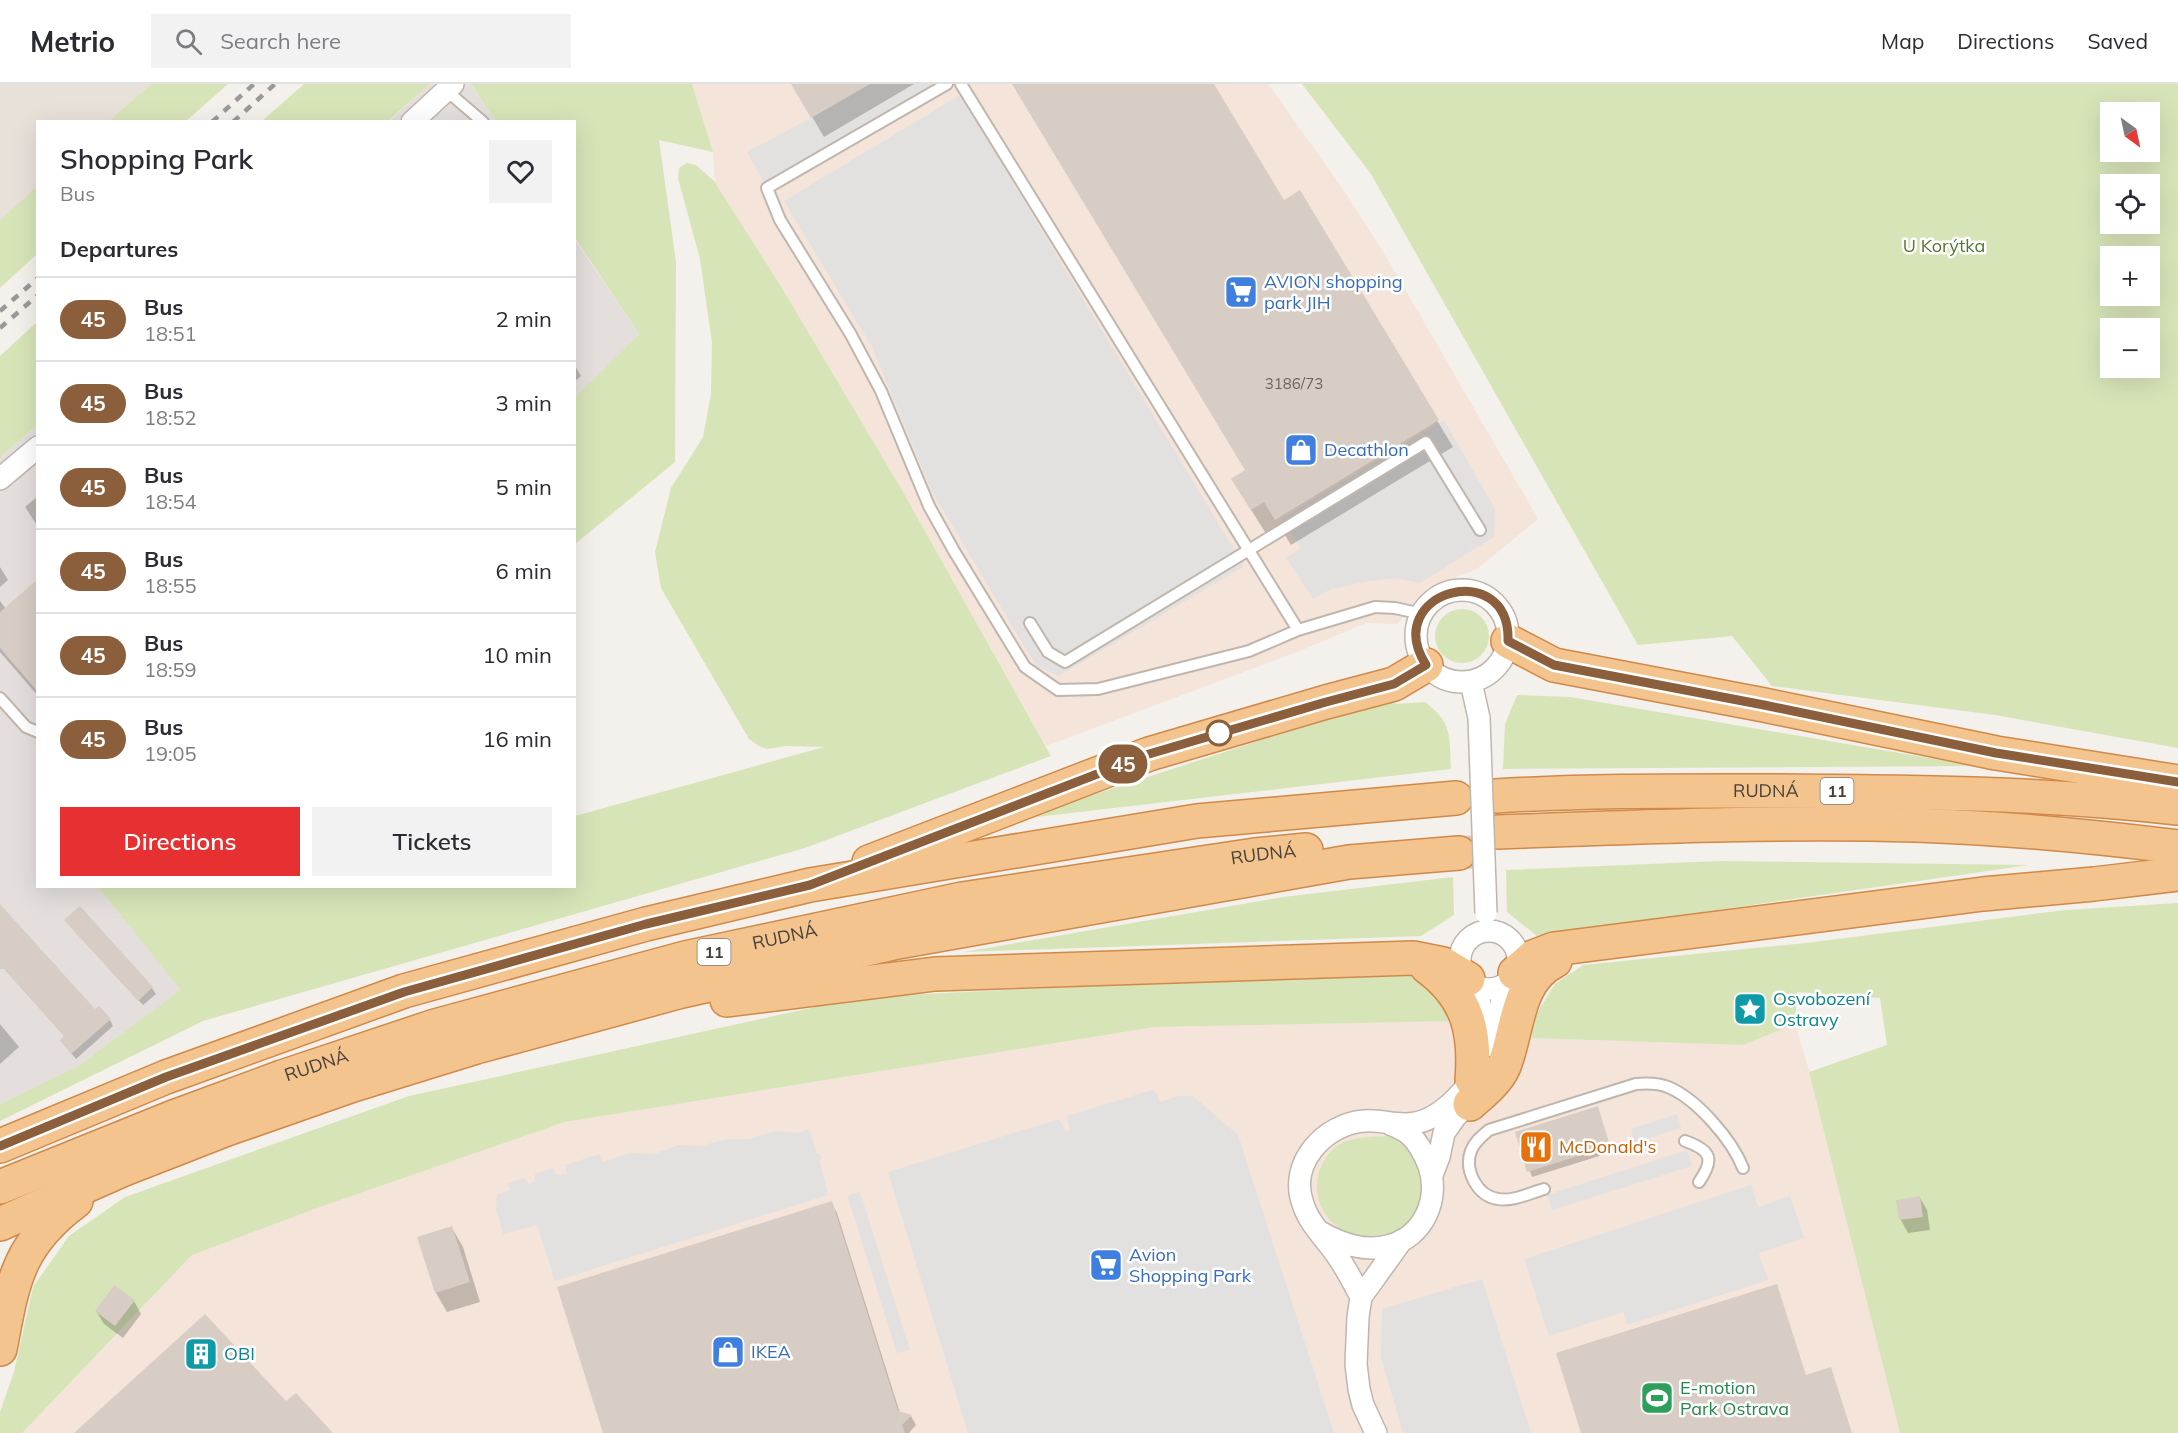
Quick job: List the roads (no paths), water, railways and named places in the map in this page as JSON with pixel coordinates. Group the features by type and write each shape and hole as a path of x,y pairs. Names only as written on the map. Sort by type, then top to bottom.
{"highway":[{"path":"1508,641 1554,665 1996,753 2178,782"},
{"path":"810,885 1149,754 1394,684 1426,665"},
{"name":"RUDNÁ","path":"1496,796 1571,791 1899,792 2115,801 2178,808"},
{"name":"11","path":"0,1146 166,1077 404,992 646,924 810,885 1197,822 1456,798"},
{"name":"RUDNÁ","path":"1498,841 1714,825 1916,825 2092,836 2178,847"},
{"name":"RUDNÁ","path":"0,1187 171,1118 282,1077 435,1026 685,958 962,899 1255,855 1458,844 898,942 678,992 476,1047"},
{"path":"1509,979 1533,957 1542,952 1983,894 2178,874"},
{"path":"1413,958 1450,987 1461,1005 1470,1027 1474,1050 1471,1092 1488,1088 1503,1068 1524,995 1536,978 1552,962 1606,942"},
{"path":"0,1224 122,1170 353,1085 476,1047 672,1007 935,974 1413,958 1443,963 1472,983"},
{"path":"0,1349 14,1281 30,1245 64,1210 122,1170"}],"street":[{"path":"414,120 450,87"},
{"path":"0,479 36,449"},
{"path":"1458,591 1476,592 1488,598 1498,607 1507,623 1508,641 1504,657 1487,675 1471,681 1455,682 1446,680 1426,665 1418,650 1418,622 1434,600 1441,596 1458,591"},
{"path":"1431,1175 1439,1157 1444,1133 1471,1092 1484,1043 1484,1024 1472,983 1461,964 1462,953 1470,939 1486,922 1479,718 1471,681"},
{"path":"1361,1297 1338,1257 1308,1218 1302,1202 1300,1186 1303,1168 1310,1152 1321,1139 1335,1129 1367,1120 1390,1124 1414,1124 1430,1118 1460,1096 1483,1085 1492,1065 1509,979 1518,962 1514,946 1486,922"},
{"path":"1472,983 1487,989 1509,979"},
{"path":"1319,1232 1348,1245 1372,1248 1388,1246 1415,1231 1428,1212 1433,1190 1431,1175 1420,1148 1410,1135 1390,1124"},
{"path":"1376,1433 1363,1405 1357,1377 1358,1317 1361,1297 1402,1240"}],"lane":[{"path":"947,84 767,188 780,220 850,333 881,391 929,506 1025,667 1059,690 1098,689 1249,651 1298,630 1375,607 1395,608 1422,614"},
{"path":"961,84 1298,630"},
{"path":"450,87 481,120"},
{"path":"1030,623 1048,652 1065,662 1426,442 1480,530"},
{"path":"0,698 26,727 36,731"},
{"path":"1544,1189 1510,1199 1491,1197 1479,1188 1471,1174 1469,1159 1471,1149 1477,1140 1489,1130 1636,1084 1655,1083 1668,1087 1692,1102 1729,1143 1743,1168"},
{"path":"1685,1141 1699,1146 1709,1157 1707,1170 1699,1182"}],"tunnel":[{"path":"1459,853 1499,850"}],"railway":[{"path":"214,120 254,84"},
{"path":"235,120 275,84"},
{"path":"0,311 36,280"},
{"path":"0,328 36,297"}],"place":[{"name":"AVION shopping park JIH","path":"1241,292"},
{"name":"Decathlon","path":"1301,450"},
{"name":"Osvobození Ostravy","path":"1750,1009"},
{"name":"McDonald's","path":"1536,1147"},
{"name":"Avion Shopping Park","path":"1106,1265"},
{"name":"IKEA","path":"728,1352"},
{"name":"OBI","path":"201,1354"},
{"name":"E-motion Park Ostrava","path":"1657,1398"}],"park label":[{"name":"U Korýtka","path":"1944,246"}]}
